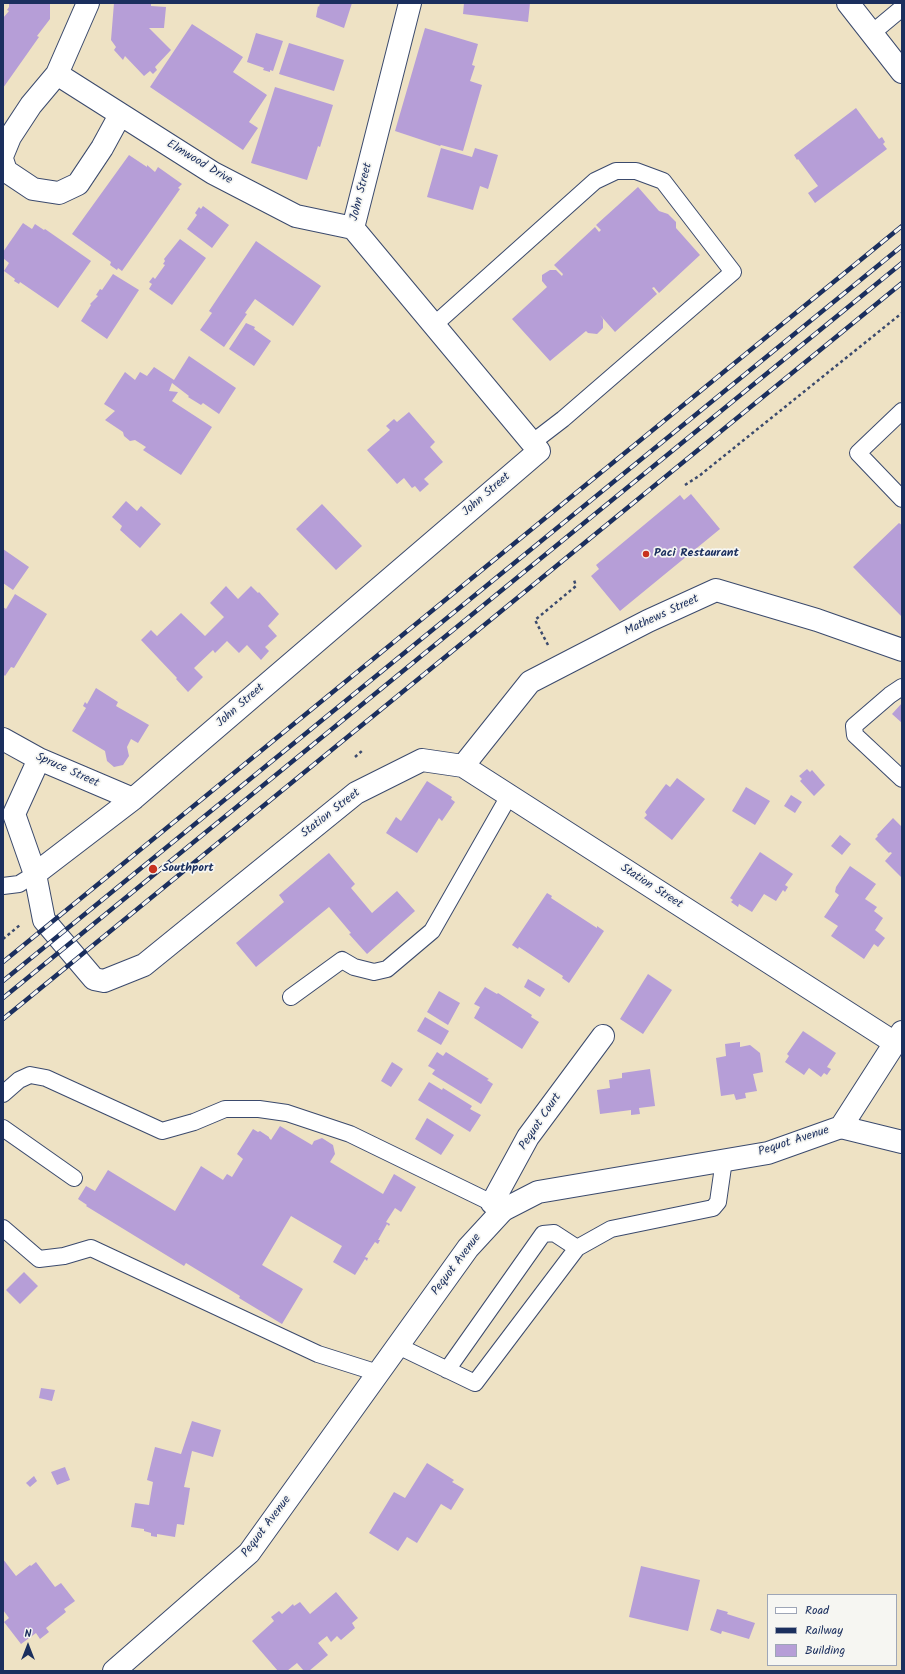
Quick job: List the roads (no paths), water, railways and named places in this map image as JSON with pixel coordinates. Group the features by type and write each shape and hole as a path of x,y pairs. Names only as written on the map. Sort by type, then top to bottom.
{"street":[{"path":"3,154 10,137 31,105 57,74 88,3"},
{"name":"John Street","path":"35,874 133,799 539,450 353,228 410,3"},
{"path":"848,3 902,72"},
{"name":"Elmwood Drive","path":"57,74 213,174 296,216 353,228"},
{"path":"3,162 6,171 33,189 60,193 78,184 102,148 120,115"},
{"name":"Mathews Street","path":"463,766 530,682 648,621 716,590 817,620 902,650"},
{"name":"Spruce Street","path":"3,739 38,759 133,799"},
{"name":"Station Street","path":"38,759 9,817 35,874 44,920 94,979 104,981 144,965 356,793 422,760 463,766 898,1038"},
{"name":"Pequot Court","path":"498,1206 528,1137 603,1036"},
{"name":"Pequot Avenue","path":"114,1671 249,1553 498,1206 538,1192 768,1153 841,1127 898,1038"},
{"path":"841,1127 902,1142"}],"lane":[{"path":"872,33 902,8"},
{"path":"434,325 595,181 616,171 636,171 663,181 733,272 563,419 533,442"},
{"path":"902,411 858,453 902,499"},
{"path":"902,687 890,695 854,726 855,735 902,779"},
{"path":"291,997 342,960 354,967 374,972 387,970 432,931 509,796"},
{"path":"3,886 19,884 35,874"},
{"path":"3,1094 19,1080 30,1075 46,1078 162,1131 194,1122 225,1109 259,1109 288,1113 350,1134 498,1206"},
{"path":"3,1128 74,1178"},
{"path":"398,1346 475,1383 577,1248 611,1229 713,1208 718,1202 724,1160"},
{"path":"3,1228 39,1258 64,1256 91,1248 318,1354 378,1373"},
{"path":"447,1370 543,1234 554,1233 577,1248"}],"railway":[{"path":"3,962 902,226"},
{"path":"3,981 902,246"},
{"path":"3,998 902,263"},
{"path":"3,1019 902,283"}],"place":[{"name":"Paci Restaurant","path":"646,554"},
{"name":"Southport","path":"153,869"}]}
